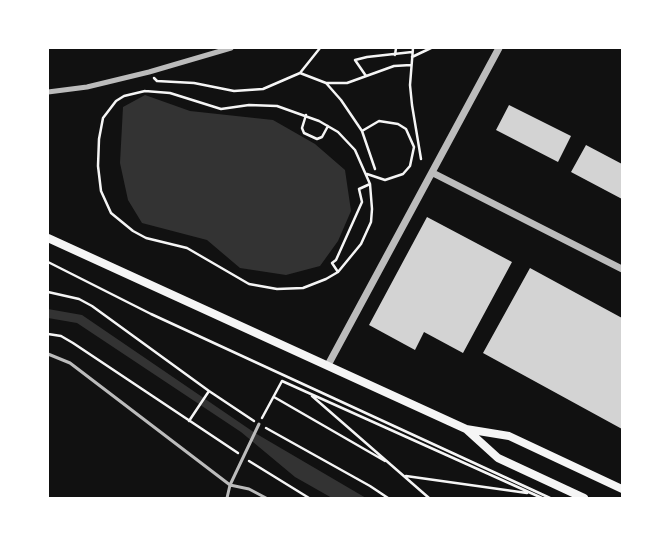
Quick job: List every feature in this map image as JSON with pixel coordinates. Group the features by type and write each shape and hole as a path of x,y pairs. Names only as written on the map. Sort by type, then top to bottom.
{"main road":[{"path":"48,238 466,429 510,436 622,488"},
{"path":"466,429 498,458 584,498"}],"street":[{"path":"48,92 87,87 149,72 231,48"},
{"path":"328,365 433,173 498,48"},
{"path":"433,173 622,269"}],"lane":[{"path":"48,354 70,363 230,485 250,489 266,498"},
{"path":"227,498 230,485 259,424"}],"path":[{"path":"149,72 158,81 194,83 247,91 263,89 300,73 320,48"},
{"path":"394,55 396,48"},
{"path":"413,48 412,106 422,159"},
{"path":"412,56 431,48"},
{"path":"366,76 355,60 367,56 412,52"},
{"path":"300,73 326,83 347,83 394,66 412,64"},
{"path":"326,83 341,100 362,130 375,169"},
{"path":"156,91 221,109 249,105 277,106 306,115 328,126 351,145 366,174 370,184 371,222 361,244 338,272 302,288 277,289 249,284 187,248 146,238 133,231 111,212 99,179 99,138 103,118 116,101 133,93 156,91"},
{"path":"306,115 302,128 304,133 317,140 322,137 328,126"},
{"path":"362,130 370,124 389,121 406,129 414,147 410,166 394,178 375,178 366,174"},
{"path":"338,272 332,263 336,260 362,202 359,189 370,184"},
{"path":"48,262 284,376 550,498"},
{"path":"48,292 79,299 92,306 209,392 259,424 388,498"},
{"path":"48,334 61,336 73,343 189,421 309,498"},
{"path":"259,424 284,376"},
{"path":"282,381 542,498"},
{"path":"189,421 209,392"},
{"path":"309,393 429,498"},
{"path":"274,397 392,464"},
{"path":"405,476 531,493"}],"shaded area":[{"path":"145,95 190,111 273,120 315,144 345,170 351,211 338,241 320,266 286,275 240,268 207,240 142,223 128,200 120,163 123,107"},
{"path":"48,309 82,315 255,433 366,498 332,498 295,477 241,432 77,323 48,318"}],"building":[{"path":"509,105 571,136 558,162 496,130"},
{"path":"586,145 622,164 622,199 571,172"},
{"path":"427,217 512,262 463,353 424,332 415,350 369,325"},
{"path":"530,268 622,318 622,429 483,353"}]}
